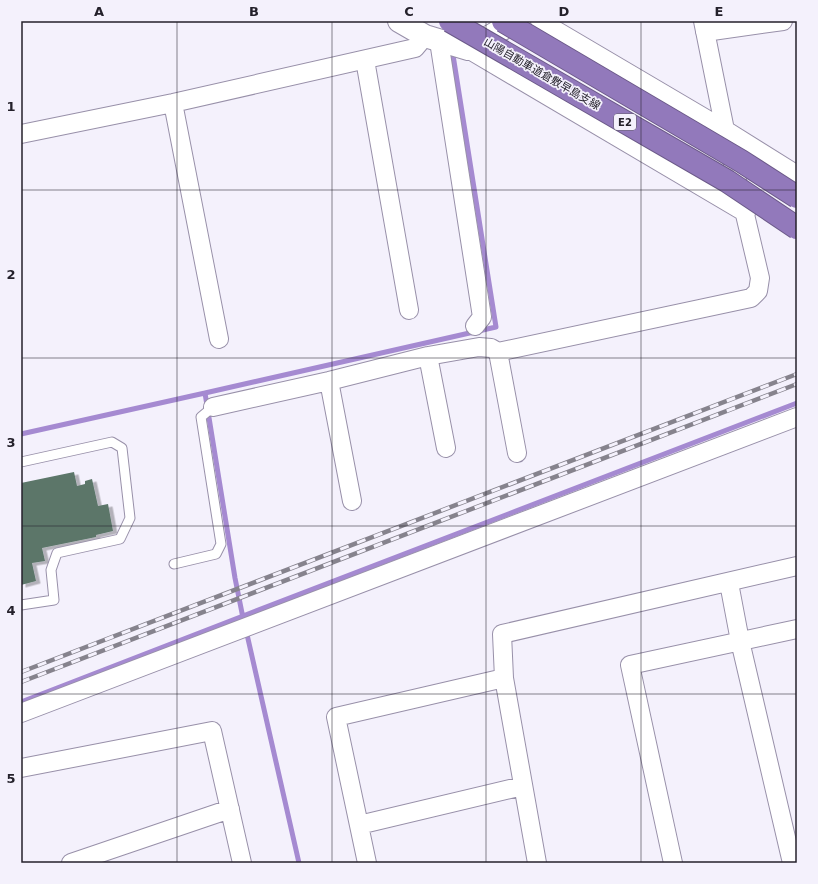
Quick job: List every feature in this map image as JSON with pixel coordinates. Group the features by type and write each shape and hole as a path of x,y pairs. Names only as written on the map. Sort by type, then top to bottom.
{"highway":[{"name":"山陽自動車道倉敷早島支線","path":"450,21 727,181 797,228"},
{"name":"E2","path":"503,21 741,161 797,197"}],"street":[{"path":"399,21 432,38 468,48 746,213"},
{"path":"468,48 516,21"},
{"path":"540,21 725,130 797,175"},
{"path":"207,412 428,356 479,347 490,348 498,352 751,298 758,290 760,278 746,213 725,130 704,26 783,21"},
{"path":"21,134 173,103 365,60 415,48 432,38"},
{"path":"432,38 482,317 475,326"},
{"path":"365,60 409,310"},
{"path":"173,103 219,339"},
{"path":"498,352 517,453"},
{"path":"428,356 446,448"},
{"path":"329,381 352,501"},
{"path":"21,713 797,417"},
{"path":"537,863 504,678 502,634 797,566"},
{"path":"728,582 790,863"},
{"path":"673,863 630,665 797,629"},
{"path":"367,863 336,717 504,678"},
{"path":"21,768 212,731 242,863"},
{"path":"359,825 523,786"},
{"path":"71,863 230,809"}],"lane":[{"path":"174,564 216,554 222,544 207,412"},
{"path":"21,462 112,442 122,448 130,518 120,539 57,553 51,570 54,600 21,605"}],"building":[{"path":"74,472 77,486 85,484 85,481 92,479 98,506 108,504 113,531 96,535 96,537 42,548 45,561 32,563 36,581 21,585 21,483"}],"waterway":[{"path":"205,393 496,327 453,55"},
{"path":"21,434 205,393 235,578 243,618"},
{"path":"21,702 797,403"},
{"path":"246,630 299,863"}],"railway":[{"path":"21,672 797,374"},
{"path":"21,682 797,384"}]}
